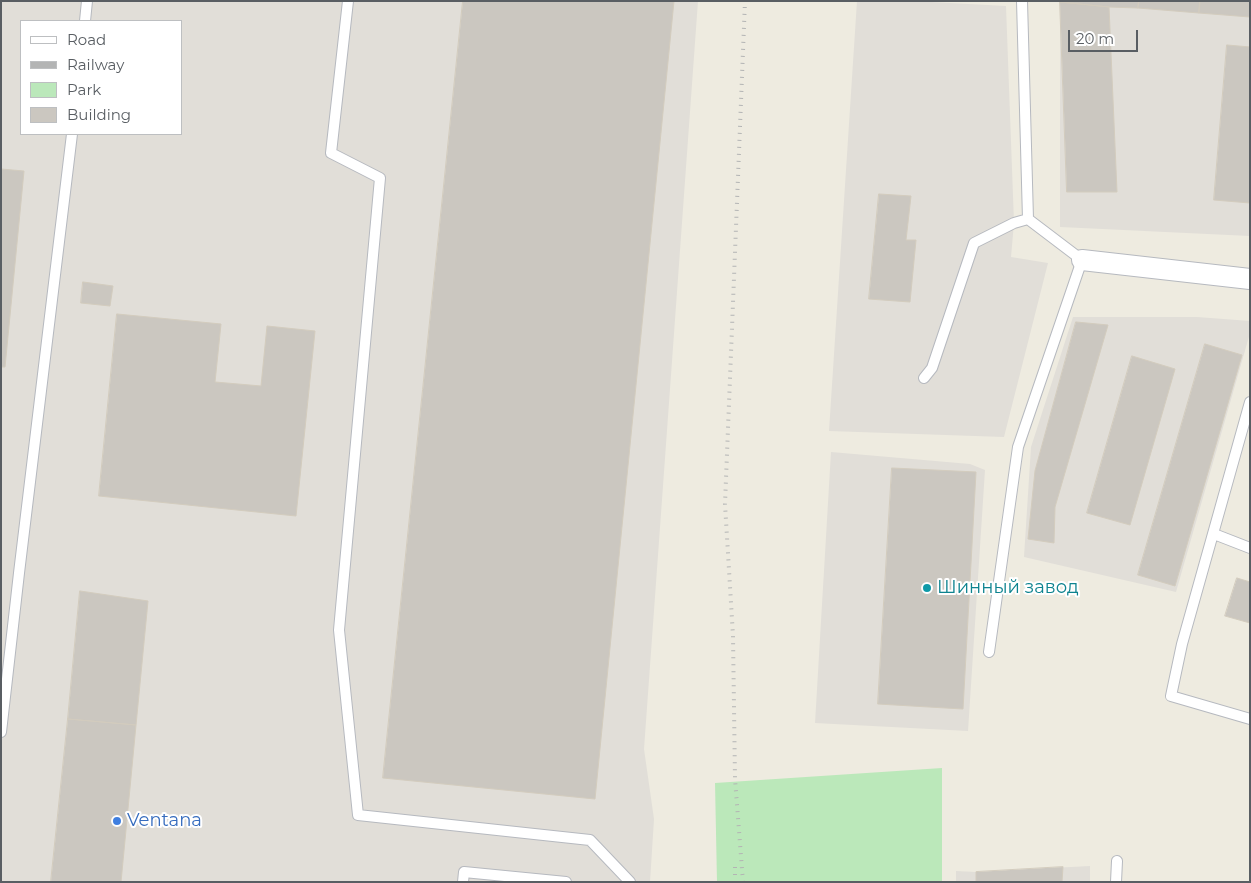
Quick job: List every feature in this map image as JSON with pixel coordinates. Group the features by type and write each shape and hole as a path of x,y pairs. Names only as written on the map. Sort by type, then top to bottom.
{"street":[{"path":"1082,260 1250,278"}],"lane":[{"path":"85,20 88,1"},
{"path":"348,1 331,153 380,178 339,630 358,815 590,840 630,882"},
{"path":"1022,1 1028,220"},
{"path":"1,732 72,135"},
{"path":"924,378 932,368 974,242 1014,223 1028,220 1082,260 1018,447 989,652"},
{"path":"1250,402 1182,644 1171,696 1250,719"},
{"path":"1214,534 1250,548"},
{"path":"1116,882 1117,861"},
{"path":"463,882 464,872 566,882"}],"shaded area":[{"path":"1,1 698,1 644,749 654,819 650,882 1,882"},
{"path":"857,1 913,1 1006,6 1014,223 1011,257 1048,263 1004,437 829,431"},
{"path":"1052,1 1250,1 1250,236 1060,227 1060,2"},
{"path":"1073,317 1197,317 1250,321 1250,333 1176,592 1024,557 1031,447"},
{"path":"831,452 970,464 985,470 968,731 815,723"},
{"path":"1090,866 1090,882 956,882 956,871 976,872"}],"green space":[{"path":"942,768 942,882 717,882 715,783"}],"building":[{"path":"463,1 674,1 595,799 383,778"},
{"path":"1139,1 1138,8 1060,2"},
{"path":"1139,1 1200,1 1199,13 1138,8"},
{"path":"1200,1 1250,1 1250,17 1199,13"},
{"path":"1060,2 1109,7 1117,192 1067,192"},
{"path":"1227,45 1250,47 1250,203 1214,200"},
{"path":"1,169 24,171 5,367 1,367"},
{"path":"879,194 911,196 906,240 916,240 910,302 869,299"},
{"path":"83,282 113,286 110,306 81,303"},
{"path":"117,314 221,324 215,382 261,386 267,326 315,331 296,516 99,496"},
{"path":"1076,322 1108,325 1055,507 1054,543 1028,539 1035,471"},
{"path":"1205,344 1242,355 1175,586 1138,575"},
{"path":"1132,356 1175,369 1130,525 1087,513"},
{"name":"Шинный завод","path":"892,468 976,472 963,709 878,704"},
{"path":"1237,578 1250,582 1250,623 1225,616"},
{"path":"80,591 148,601 136,725 68,719"},
{"path":"68,719 136,725 121,882 51,882"},
{"path":"1063,867 1062,882 976,882 976,872"}],"railway":[{"path":"743,882 735,779 733,636 725,504 745,1"},
{"path":"735,864 735,882"}],"place":[{"name":"Шинный завод","path":"927,588"},
{"name":"Ventana","path":"117,821"}]}
